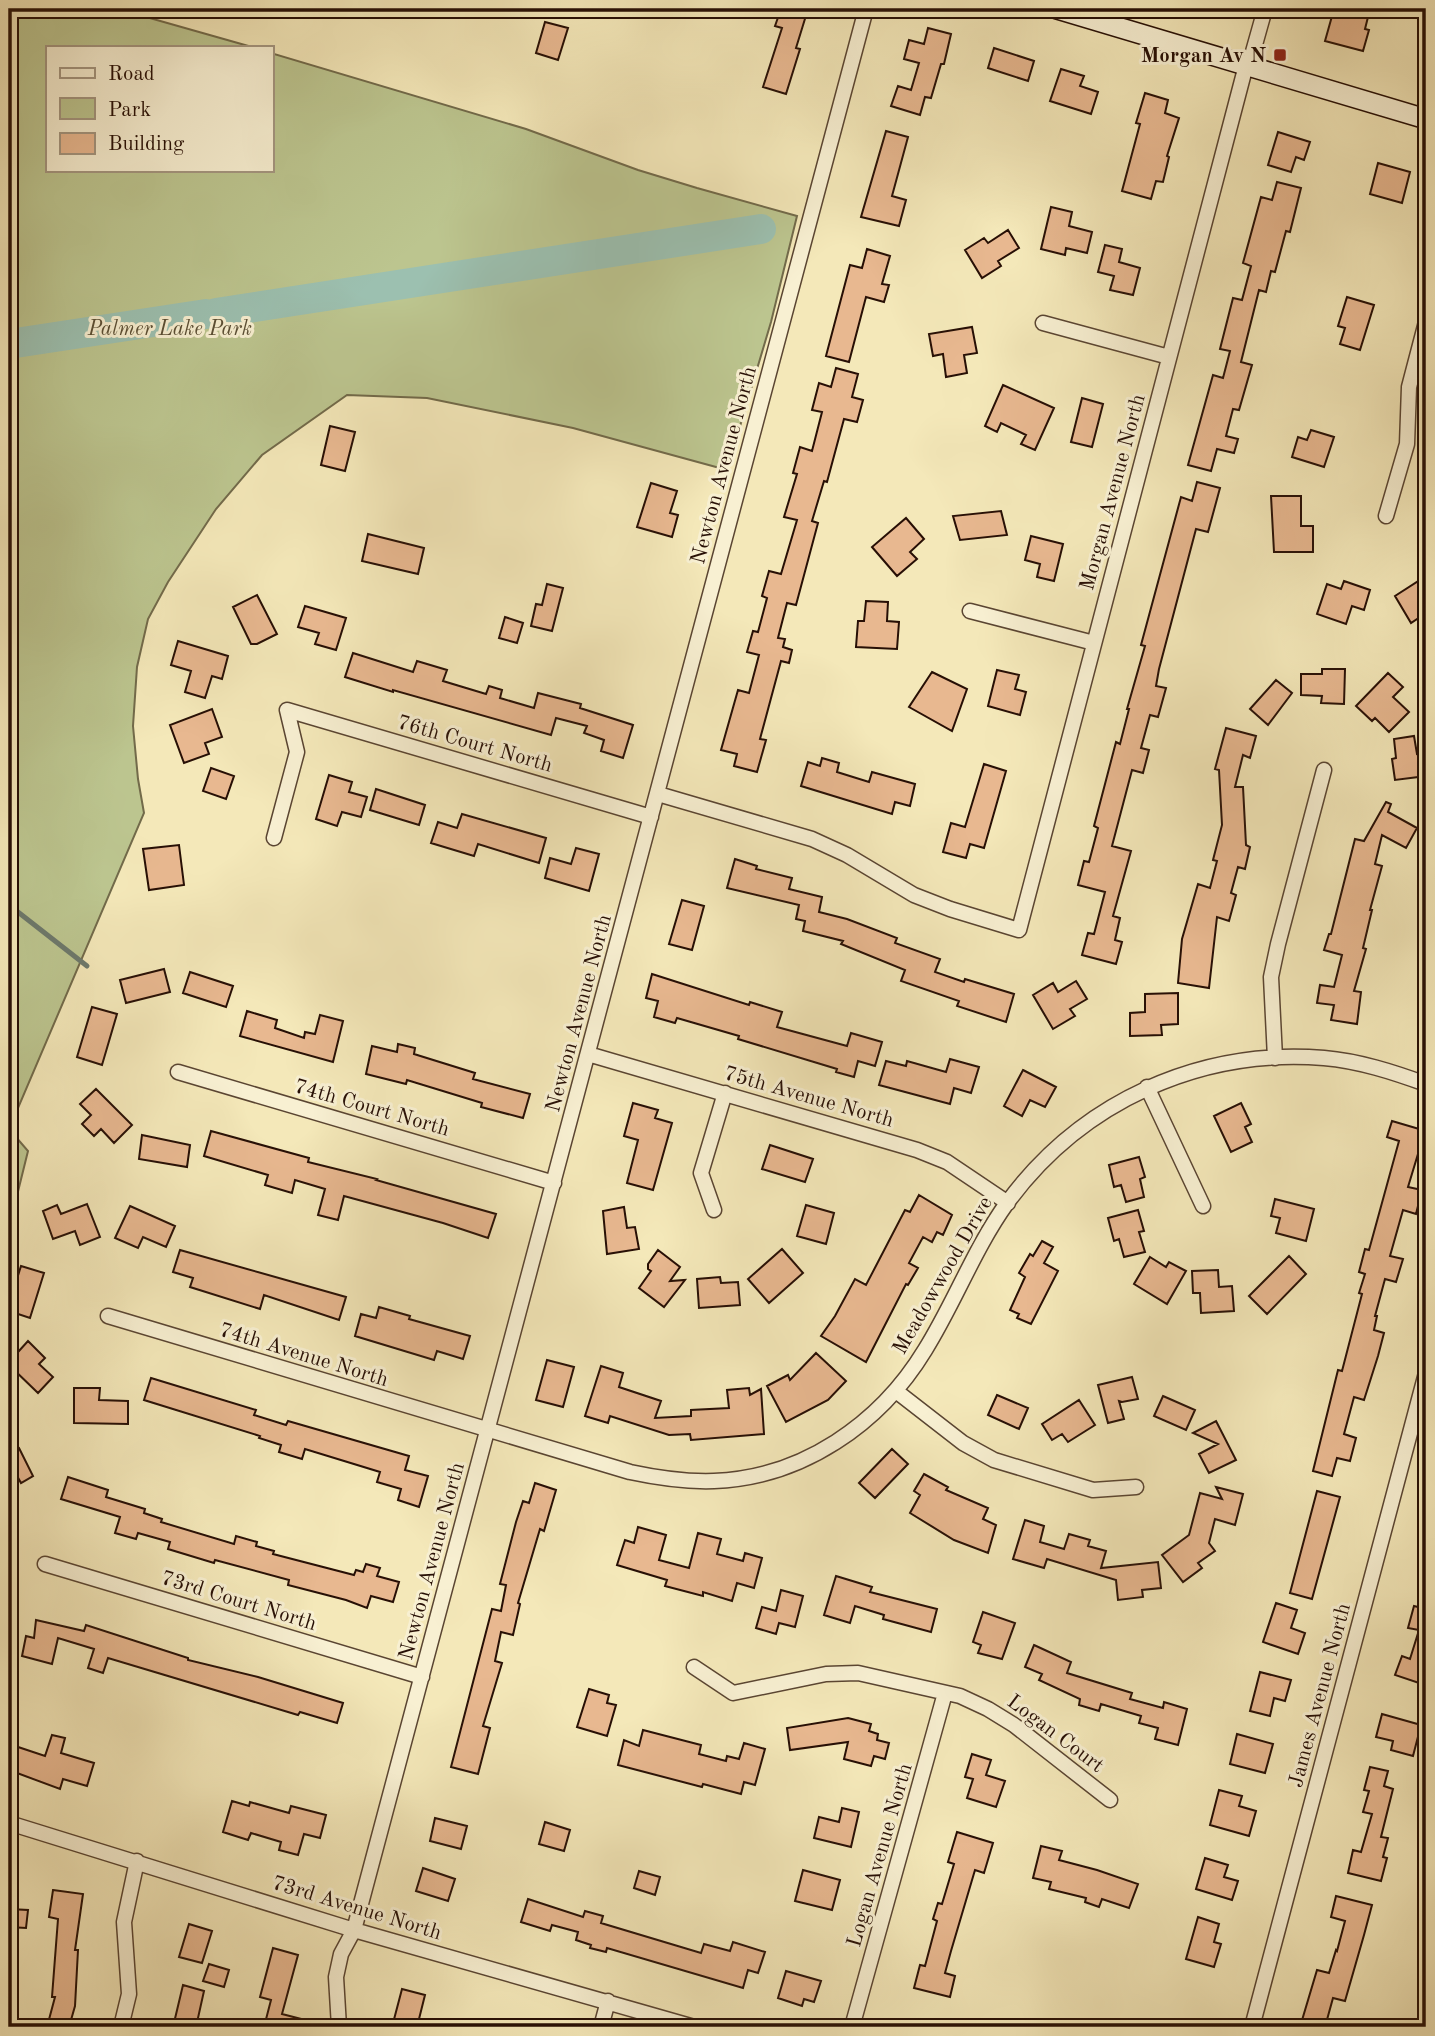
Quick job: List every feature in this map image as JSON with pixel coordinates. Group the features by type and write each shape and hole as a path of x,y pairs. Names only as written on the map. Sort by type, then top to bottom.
{"street":[{"name":"Newton Avenue North","path":"339,2027 336,1978 341,1954 354,1930 866,9"},
{"path":"1057,9 1426,119"},
{"name":"Morgan Avenue North","path":"658,794 812,839 847,855 914,895 1019,930 1245,69 1249,66 1265,9"},
{"path":"1386,516 1407,444 1409,387 1426,322"},
{"path":"1043,323 1169,357"},
{"path":"970,611 1094,643"},
{"name":"76th Court North","path":"274,838 297,752 287,710 651,817"},
{"path":"1275,1058 1271,977 1324,770"},
{"name":"75th Avenue North","path":"588,1054 918,1150 947,1162 1008,1203"},
{"name":"Meadowwood Drive","path":"488,1432 631,1472 673,1480 716,1481 759,1475 799,1462 837,1443 871,1416 896,1391 925,1350 982,1243 1008,1203 1043,1161 1082,1126 1147,1087 1223,1064 1275,1058 1337,1060 1375,1067 1426,1084"},
{"name":"74th Court North","path":"178,1072 554,1183"},
{"path":"1147,1087 1203,1206"},
{"path":"714,1210 701,1173 725,1093"},
{"name":"74th Avenue North","path":"108,1316 488,1432"},
{"name":"James Avenue North","path":"1252,2027 1426,1373"},
{"path":"896,1391 963,1443 995,1460 1093,1490 1136,1487"},
{"name":"73rd Court North","path":"45,1564 422,1677"},
{"name":"Logan Court","path":"694,1667 733,1693 826,1674 858,1673 960,1696 1014,1725 1110,1800"},
{"name":"Logan Avenue North","path":"852,2027 945,1693"},
{"name":"73rd Avenue North","path":"9,1823 354,1930 694,2027"},
{"path":"121,2027 129,1994 124,1922 137,1861"},
{"path":"601,2027 608,2001"}],"green space":[{"name":"Palmer Lake Park","path":"9,9 118,9 248,46 46,46 46,172 273,172 273,54 526,129 638,170 797,216 771,322 727,470 573,428 427,398 347,395 262,455 216,509 168,582 148,619 137,667 133,726 144,813 9,1129"},
{"path":"9,1129 28,1151 9,1228"}],"building":[{"path":"781,9 808,9 796,48 800,49 786,94 763,87 782,28 775,26"},
{"path":"1334,9 1370,9 1365,29 1369,30 1363,51 1325,41"},
{"path":"545,22 568,28 558,60 536,53"},
{"path":"928,28 951,34 944,64 941,64 931,98 925,97 920,115 891,106 898,86 911,90 919,63 904,59 909,40 924,44"},
{"path":"994,48 1034,61 1028,81 988,68"},
{"path":"1061,69 1084,76 1080,86 1098,92 1091,114 1050,101"},
{"path":"1145,93 1168,100 1165,113 1179,118 1167,156 1169,157 1163,182 1156,181 1151,199 1122,191 1140,124 1136,123"},
{"path":"886,131 908,137 892,196 906,200 899,226 861,217"},
{"path":"1278,132 1310,142 1304,160 1296,157 1291,172 1268,165"},
{"path":"1378,163 1410,172 1402,203 1370,194"},
{"path":"1277,182 1301,188 1290,232 1286,231 1275,272 1271,271 1266,292 1259,290 1241,362 1252,365 1239,410 1233,409 1226,436 1238,439 1234,453 1217,449 1211,471 1188,465 1213,375 1223,378 1230,351 1220,349 1233,298 1242,300 1251,266 1243,263 1261,197 1272,200"},
{"path":"1051,207 1072,212 1069,226 1092,232 1087,253 1066,248 1065,255 1041,249"},
{"path":"1008,230 1019,248 998,261 1001,266 982,278 965,250 984,238 988,243"},
{"path":"1105,245 1122,249 1119,262 1140,268 1133,295 1110,290 1114,276 1098,272"},
{"path":"867,249 890,256 882,284 889,285 884,302 866,297 849,362 826,356 850,265 862,268"},
{"path":"1347,297 1374,305 1360,350 1340,344 1345,328 1338,326"},
{"path":"972,327 977,353 964,355 967,373 946,377 943,354 933,356 929,334"},
{"path":"836,368 858,374 852,397 863,400 857,422 844,419 827,482 824,481 812,521 818,523 796,605 787,603 778,638 785,639 783,647 792,650 789,663 781,661 760,739 766,740 757,772 734,766 737,754 721,750 738,690 749,693 759,655 747,652 753,631 758,632 767,598 762,596 769,571 781,574 797,520 784,517 797,474 793,473 800,447 812,451 822,412 812,410 819,383 831,387"},
{"path":"1003,385 1054,408 1035,450 1021,444 1026,435 1001,423 997,432 985,426"},
{"path":"1082,398 1103,404 1092,447 1071,442"},
{"path":"330,426 355,432 345,471 321,465"},
{"path":"1311,430 1334,437 1324,467 1292,457 1298,437 1307,440"},
{"path":"1197,482 1220,488 1208,532 1196,529 1159,669 1156,686 1166,688 1158,717 1150,715 1141,748 1149,750 1143,773 1132,770 1112,846 1131,851 1113,916 1120,918 1115,940 1122,942 1116,964 1082,955 1088,933 1094,934 1105,892 1078,885 1084,861 1089,862 1098,828 1094,826 1116,742 1120,744 1145,646 1141,645 1181,497 1192,501"},
{"path":"651,483 677,491 670,513 678,515 672,537 637,527"},
{"path":"1271,496 1301,496 1301,526 1313,526 1313,552 1274,552"},
{"path":"1001,511 1007,535 960,540 953,516"},
{"path":"906,518 924,539 910,552 917,559 897,576 872,547"},
{"path":"368,534 424,548 418,574 362,561"},
{"path":"1031,536 1063,544 1054,581 1037,577 1040,564 1025,560"},
{"path":"1420,580 1426,590 1426,613 1411,623 1395,596"},
{"path":"1344,581 1370,590 1364,610 1352,606 1346,624 1317,614 1327,584 1341,589"},
{"path":"547,584 563,588 552,631 531,626 536,604 542,605"},
{"path":"257,595 277,634 257,644 251,644 233,607"},
{"path":"866,601 888,602 887,621 899,622 897,649 856,647 858,621 864,621"},
{"path":"305,606 346,618 336,650 315,644 319,633 298,627"},
{"path":"505,617 523,623 517,643 499,638"},
{"path":"178,641 228,656 222,679 212,676 205,698 185,692 191,671 171,665"},
{"path":"353,653 413,672 417,661 447,670 443,681 486,694 489,686 502,690 500,698 534,708 538,693 581,704 580,708 633,725 623,758 601,751 604,740 584,733 587,726 556,718 551,735 345,677"},
{"path":"1322,669 1345,669 1344,704 1321,703 1322,696 1301,695 1301,674 1322,674"},
{"path":"997,670 1019,675 1015,689 1026,692 1020,715 988,706"},
{"path":"932,672 967,689 952,731 909,707"},
{"path":"1388,673 1403,687 1393,697 1409,712 1389,732 1375,718 1372,721 1356,706"},
{"path":"1276,680 1292,693 1268,725 1250,709"},
{"path":"212,709 222,737 205,743 209,754 184,763 170,725"},
{"path":"1226,728 1256,736 1250,758 1243,755 1235,787 1243,787 1246,845 1250,847 1245,869 1238,867 1231,893 1236,895 1229,921 1217,917 1209,988 1178,983 1182,939 1198,884 1210,888 1217,861 1213,860 1222,825 1219,770 1215,769"},
{"path":"1414,736 1417,754 1426,752 1426,776 1395,780 1392,759 1396,758 1394,739"},
{"path":"822,758 839,763 837,772 869,782 872,772 915,784 910,806 895,802 892,814 801,786 808,762 820,766"},
{"path":"984,764 1006,771 984,848 970,844 966,858 943,852 951,823 965,827"},
{"path":"211,768 234,776 226,799 203,791"},
{"path":"329,775 352,782 349,792 367,797 361,817 342,812 337,826 316,819"},
{"path":"376,789 425,805 419,825 370,810"},
{"path":"1386,802 1391,804 1388,812 1417,828 1406,848 1382,835 1375,864 1382,866 1370,910 1363,948 1366,949 1354,991 1361,992 1357,1024 1331,1020 1334,1005 1317,1003 1320,985 1334,987 1342,955 1324,950 1331,934 1355,839 1364,841"},
{"path":"462,814 546,838 539,863 478,844 474,856 431,843 438,822 457,828"},
{"path":"179,845 184,885 149,890 143,849"},
{"path":"576,848 599,854 589,891 545,878 550,858 571,864"},
{"path":"735,859 757,866 756,869 792,878 789,889 822,897 819,912 847,919 897,938 895,943 940,959 935,972 1014,994 1006,1022 957,1006 959,1001 901,981 905,970 841,944 843,941 803,931 805,921 796,919 799,905 727,888"},
{"path":"682,900 704,906 692,950 669,944"},
{"path":"164,969 170,992 126,1003 120,980"},
{"path":"190,972 233,986 226,1007 183,993"},
{"path":"652,974 749,1005 750,1002 782,1012 777,1027 847,1046 851,1033 882,1042 875,1066 858,1061 854,1077 836,1072 837,1069 738,1039 739,1036 677,1018 675,1023 654,1017 658,1001 646,998"},
{"path":"1076,981 1087,999 1070,1009 1075,1016 1053,1029 1033,995 1053,983 1058,992"},
{"path":"1178,993 1178,1024 1161,1025 1162,1035 1130,1036 1130,1013 1145,1012 1145,994"},
{"path":"92,1007 117,1014 102,1065 77,1057"},
{"path":"247,1011 277,1020 275,1028 304,1038 305,1032 315,1034 320,1015 343,1021 333,1062 240,1036"},
{"path":"398,1044 415,1048 414,1054 475,1073 473,1079 530,1094 523,1118 481,1107 482,1103 407,1080 406,1084 366,1074 372,1046 397,1052"},
{"path":"950,1059 979,1067 971,1093 954,1088 950,1104 879,1085 886,1061 906,1066 907,1061 946,1072"},
{"path":"1023,1070 1056,1087 1045,1107 1030,1100 1022,1116 1004,1106"},
{"path":"96,1089 132,1125 114,1143 101,1129 94,1136 82,1124 91,1115 80,1104"},
{"path":"633,1103 658,1110 655,1118 672,1123 653,1190 627,1183 638,1140 624,1136"},
{"path":"1241,1103 1251,1124 1245,1127 1252,1142 1231,1152 1214,1116"},
{"path":"1392,1121 1426,1131 1426,1156 1418,1154 1408,1187 1422,1190 1416,1214 1403,1210 1390,1256 1403,1259 1396,1282 1385,1279 1375,1316 1374,1330 1384,1333 1378,1356 1364,1400 1354,1397 1344,1434 1356,1438 1350,1461 1337,1458 1332,1476 1313,1471 1338,1370 1342,1371 1362,1294 1359,1293 1365,1274 1359,1272 1365,1249 1369,1250 1399,1141 1387,1137"},
{"path":"211,1131 309,1158 308,1162 496,1214 488,1238 344,1196 338,1220 318,1215 325,1189 295,1180 292,1193 265,1185 268,1175 204,1156"},
{"path":"142,1135 190,1145 187,1167 139,1159"},
{"path":"770,1145 813,1159 805,1182 762,1169"},
{"path":"1139,1157 1145,1177 1140,1179 1144,1197 1126,1202 1121,1185 1114,1187 1109,1165"},
{"path":"919,1195 952,1215 943,1235 937,1232 932,1242 923,1237 909,1263 918,1268 908,1285 906,1284 866,1362 821,1336 855,1279 866,1285 905,1210 910,1212"},
{"path":"1275,1199 1314,1209 1306,1241 1276,1233 1280,1218 1271,1216"},
{"path":"87,1204 100,1237 80,1245 75,1231 53,1239 43,1211 57,1205 61,1214"},
{"path":"806,1205 834,1213 826,1244 797,1236"},
{"path":"130,1206 175,1226 166,1247 143,1237 138,1248 115,1238"},
{"path":"624,1207 627,1228 635,1227 639,1249 607,1254 603,1211"},
{"path":"1138,1210 1144,1231 1139,1232 1145,1252 1124,1257 1119,1239 1114,1241 1108,1218"},
{"path":"1042,1241 1053,1247 1044,1263 1058,1271 1031,1324 1017,1318 1019,1314 1010,1310 1025,1277 1019,1273 1030,1254 1033,1256"},
{"path":"782,1249 803,1273 769,1303 748,1279"},
{"path":"180,1250 346,1297 339,1320 264,1295 260,1309 190,1287 193,1278 173,1272"},
{"path":"658,1250 680,1267 670,1281 685,1280 664,1307 639,1288 651,1271 648,1264"},
{"path":"1289,1256 1306,1274 1267,1314 1249,1296"},
{"path":"1150,1257 1166,1267 1169,1262 1186,1271 1167,1304 1134,1284"},
{"path":"21,1266 44,1273 30,1318 9,1311 9,1284 15,1285"},
{"path":"1218,1270 1219,1287 1232,1286 1234,1311 1201,1313 1200,1293 1193,1293 1192,1271"},
{"path":"720,1277 721,1283 738,1282 740,1305 699,1308 697,1279"},
{"path":"379,1307 410,1316 409,1319 470,1336 463,1359 437,1351 434,1360 355,1336 361,1314 376,1318"},
{"path":"28,1341 45,1358 39,1364 53,1377 38,1393 9,1365"},
{"path":"816,1353 846,1381 828,1400 786,1422 767,1386 788,1375 790,1380"},
{"path":"547,1360 574,1367 563,1407 536,1400"},
{"path":"601,1366 623,1373 619,1387 661,1401 655,1418 691,1416 691,1410 729,1408 727,1390 749,1388 750,1395 761,1389 764,1434 691,1440 690,1434 669,1435 610,1416 608,1423 585,1416"},
{"path":"1132,1377 1138,1399 1119,1401 1124,1419 1108,1423 1098,1385"},
{"path":"151,1378 256,1410 254,1415 286,1425 288,1421 409,1456 405,1470 428,1476 419,1507 398,1500 401,1489 377,1482 380,1472 305,1449 302,1459 279,1452 281,1445 259,1438 260,1436 144,1400"},
{"path":"74,1388 100,1388 99,1400 128,1401 128,1424 74,1423"},
{"path":"997,1395 1028,1408 1019,1429 988,1415"},
{"path":"1163,1396 1195,1410 1186,1430 1154,1416"},
{"path":"1079,1400 1095,1425 1068,1442 1062,1434 1052,1440 1042,1424"},
{"path":"1216,1421 1236,1460 1209,1473 1199,1454 1218,1444 1193,1433"},
{"path":"19,1448 33,1476 21,1483 16,1474 9,1477 9,1453"},
{"path":"892,1449 908,1464 875,1498 859,1483"},
{"path":"924,1474 948,1487 946,1490 988,1508 983,1519 996,1525 988,1553 954,1540 910,1513 920,1495 914,1491"},
{"path":"68,1477 108,1490 106,1497 145,1509 144,1513 162,1519 161,1522 234,1544 236,1536 257,1542 256,1546 274,1551 273,1554 354,1575 356,1570 363,1572 366,1564 380,1568 377,1576 399,1582 393,1602 371,1596 367,1608 288,1585 289,1580 215,1560 214,1563 168,1549 170,1542 138,1533 136,1539 115,1533 120,1517 61,1499"},
{"path":"535,1483 556,1490 544,1531 540,1529 518,1603 520,1604 513,1635 501,1632 495,1661 502,1663 483,1726 490,1728 478,1774 451,1767 492,1609 501,1611 506,1585 500,1584 516,1522 523,1501 529,1503"},
{"path":"1216,1487 1243,1494 1235,1525 1215,1519 1209,1543 1215,1551 1198,1563 1202,1568 1183,1582 1162,1555 1189,1535 1200,1493 1222,1499"},
{"path":"1317,1491 1340,1497 1312,1599 1290,1593"},
{"path":"1025,1520 1044,1526 1040,1542 1064,1549 1069,1534 1090,1540 1088,1546 1106,1551 1101,1568 1158,1562 1161,1588 1142,1590 1143,1597 1118,1600 1116,1580 1047,1559 1044,1568 1013,1559"},
{"path":"638,1527 666,1535 659,1560 689,1568 698,1533 721,1539 717,1554 743,1561 745,1553 762,1558 754,1588 737,1583 732,1601 703,1592 703,1596 665,1586 667,1580 617,1565 625,1540 634,1543"},
{"path":"836,1576 872,1587 870,1592 937,1609 931,1632 883,1619 884,1615 855,1606 850,1623 824,1615"},
{"path":"781,1590 803,1596 795,1627 779,1623 776,1634 756,1628 762,1607 776,1611"},
{"path":"1276,1603 1297,1610 1291,1628 1305,1633 1298,1654 1263,1642"},
{"path":"1414,1606 1426,1609 1426,1671 1422,1684 1395,1675 1402,1656 1410,1659 1419,1630 1408,1628"},
{"path":"983,1612 1015,1623 1002,1659 978,1653 981,1645 973,1642"},
{"path":"36,1620 84,1631 86,1625 188,1660 258,1677 343,1703 337,1723 300,1712 298,1715 108,1658 103,1673 88,1668 94,1649 58,1638 52,1664 22,1656 26,1636 34,1638"},
{"path":"1034,1645 1071,1662 1067,1673 1132,1693 1130,1699 1163,1708 1164,1702 1187,1709 1178,1745 1155,1739 1158,1728 1139,1723 1141,1716 1101,1704 1099,1711 1079,1705 1080,1699 1039,1680 1042,1674 1025,1667"},
{"path":"1260,1672 1291,1680 1285,1701 1274,1698 1270,1716 1250,1711"},
{"path":"589,1689 609,1695 607,1703 616,1705 607,1736 577,1727"},
{"path":"1382,1714 1421,1725 1413,1756 1391,1750 1393,1741 1376,1737"},
{"path":"848,1718 871,1724 869,1731 878,1734 877,1740 889,1743 885,1759 874,1756 871,1766 844,1759 848,1742 790,1750 787,1728"},
{"path":"643,1730 701,1745 699,1754 726,1761 727,1756 739,1759 744,1743 765,1749 755,1785 744,1782 741,1794 703,1784 702,1787 618,1765 624,1740 639,1746"},
{"path":"1237,1734 1273,1744 1265,1773 1230,1764"},
{"path":"52,1735 65,1738 61,1753 94,1763 87,1786 63,1779 60,1789 9,1770 9,1744 45,1756"},
{"path":"972,1754 991,1760 986,1775 1005,1781 996,1807 967,1798 973,1779 965,1777"},
{"path":"1370,1767 1388,1771 1384,1786 1393,1789 1381,1837 1388,1838 1383,1857 1387,1858 1381,1881 1348,1873 1353,1850 1361,1852 1372,1814 1363,1812 1369,1791 1364,1790"},
{"path":"1219,1790 1242,1796 1239,1806 1256,1811 1249,1836 1210,1825"},
{"path":"232,1801 249,1806 250,1802 289,1813 291,1806 326,1815 320,1838 304,1834 298,1855 279,1850 281,1842 251,1833 248,1840 223,1832"},
{"path":"842,1808 859,1812 851,1847 814,1838 819,1817 839,1822"},
{"path":"435,1818 467,1826 461,1849 430,1841"},
{"path":"545,1822 570,1830 564,1851 539,1844"},
{"path":"957,1832 993,1843 984,1873 975,1870 951,1951 945,1973 955,1976 950,1997 914,1988 920,1965 925,1966 937,1921 933,1919 938,1903 942,1904 954,1864 948,1862"},
{"path":"1041,1846 1062,1851 1059,1860 1138,1884 1129,1908 1102,1899 1099,1907 1085,1902 1086,1898 1049,1889 1051,1882 1033,1878"},
{"path":"1205,1858 1228,1865 1224,1877 1238,1881 1232,1900 1196,1889"},
{"path":"423,1868 455,1879 448,1901 416,1891"},
{"path":"803,1870 840,1880 832,1910 795,1901"},
{"path":"639,1871 660,1877 655,1895 634,1888"},
{"path":"53,1890 83,1894 75,1950 78,1950 75,2006 69,2027 47,2027 55,1997 52,1997 58,1919 49,1917"},
{"path":"1336,1896 1372,1905 1364,1935 1345,2001 1333,1998 1325,2027 1300,2027 1317,1970 1329,1973 1337,1951 1345,1921 1331,1917"},
{"path":"528,1899 583,1917 585,1911 603,1916 601,1923 701,1953 704,1944 730,1951 733,1942 765,1952 758,1973 748,1970 743,1988 607,1948 606,1952 590,1948 591,1945 576,1940 578,1932 552,1925 550,1931 521,1922"},
{"path":"9,1909 28,1910 26,1928 9,1927"},
{"path":"1198,1917 1219,1924 1214,1942 1221,1944 1214,1967 1186,1959"},
{"path":"189,1924 212,1931 202,1963 179,1957"},
{"path":"273,1948 298,1955 282,2014 313,2022 312,2027 264,2027 271,2000 260,1997"},
{"path":"209,1964 229,1970 224,1987 203,1981"},
{"path":"786,1971 821,1981 814,2002 804,1999 802,2006 778,1998"},
{"path":"183,1985 204,1991 196,2027 173,2027"},
{"path":"402,1989 425,1995 417,2027 392,2027"}],"waterway":[{"path":"216,313 761,229"},
{"path":"9,344 206,314"},
{"path":"9,905 87,966"}],"place":[{"name":"Morgan Av N","path":"1280,55"}]}
